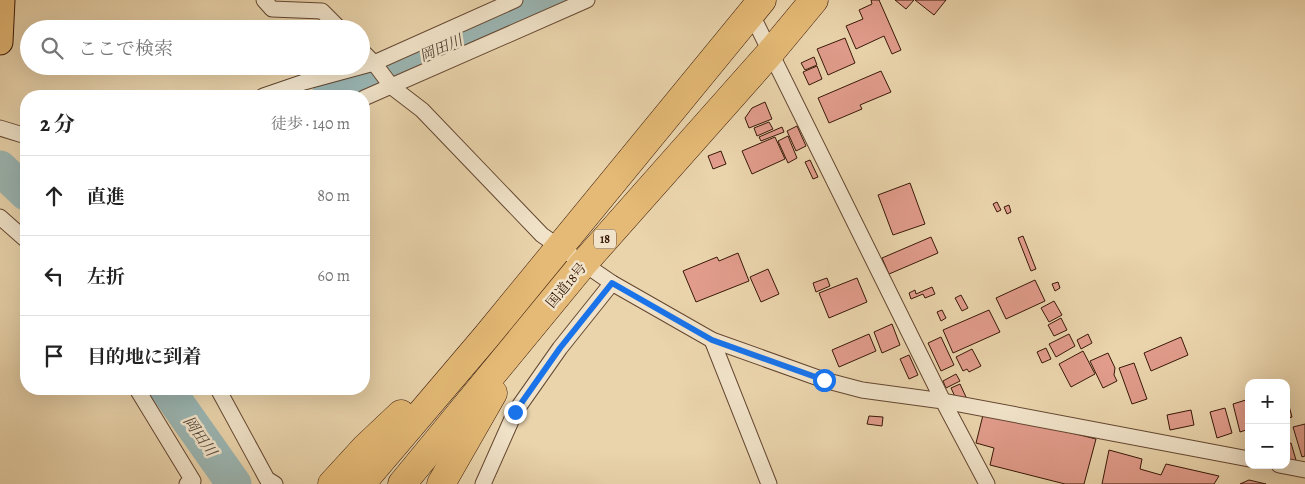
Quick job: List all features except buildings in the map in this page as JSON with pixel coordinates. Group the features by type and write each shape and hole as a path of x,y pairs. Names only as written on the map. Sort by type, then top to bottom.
{"highway":[{"name":"国道18号","path":"402,484 583,264 770,53 814,0"},
{"name":"国道18号","path":"361,484 559,248 753,4"},
{"path":"441,484 524,334"},
{"path":"332,484 365,448 486,337"}],"main road":[{"path":"0,42 2,0"}],"street":[{"path":"264,0 272,9 322,11 331,20"},
{"path":"370,66 515,0"},
{"path":"370,95 587,0"},
{"path":"753,4 770,53 943,401 987,484"},
{"path":"370,59 390,85 422,110 542,235 612,283 712,340 834,383 862,390 943,401 1245,459"},
{"path":"281,90 334,75"},
{"path":"0,128 20,134"},
{"path":"0,217 20,235"},
{"path":"483,484 515,412 560,348 612,283"},
{"path":"712,340 769,484"},
{"path":"141,395 193,482 187,484"},
{"path":"221,395 267,479 275,484"},
{"path":"1290,467 1305,470"}],"waterway":[{"name":"岡田川","path":"344,90 400,68 554,0"},
{"name":"岡田川","path":"0,168 20,187"},
{"name":"岡田川","path":"171,395 234,484"}],"route":[{"path":"515,412 560,348 612,283 712,340 824,380"}]}
